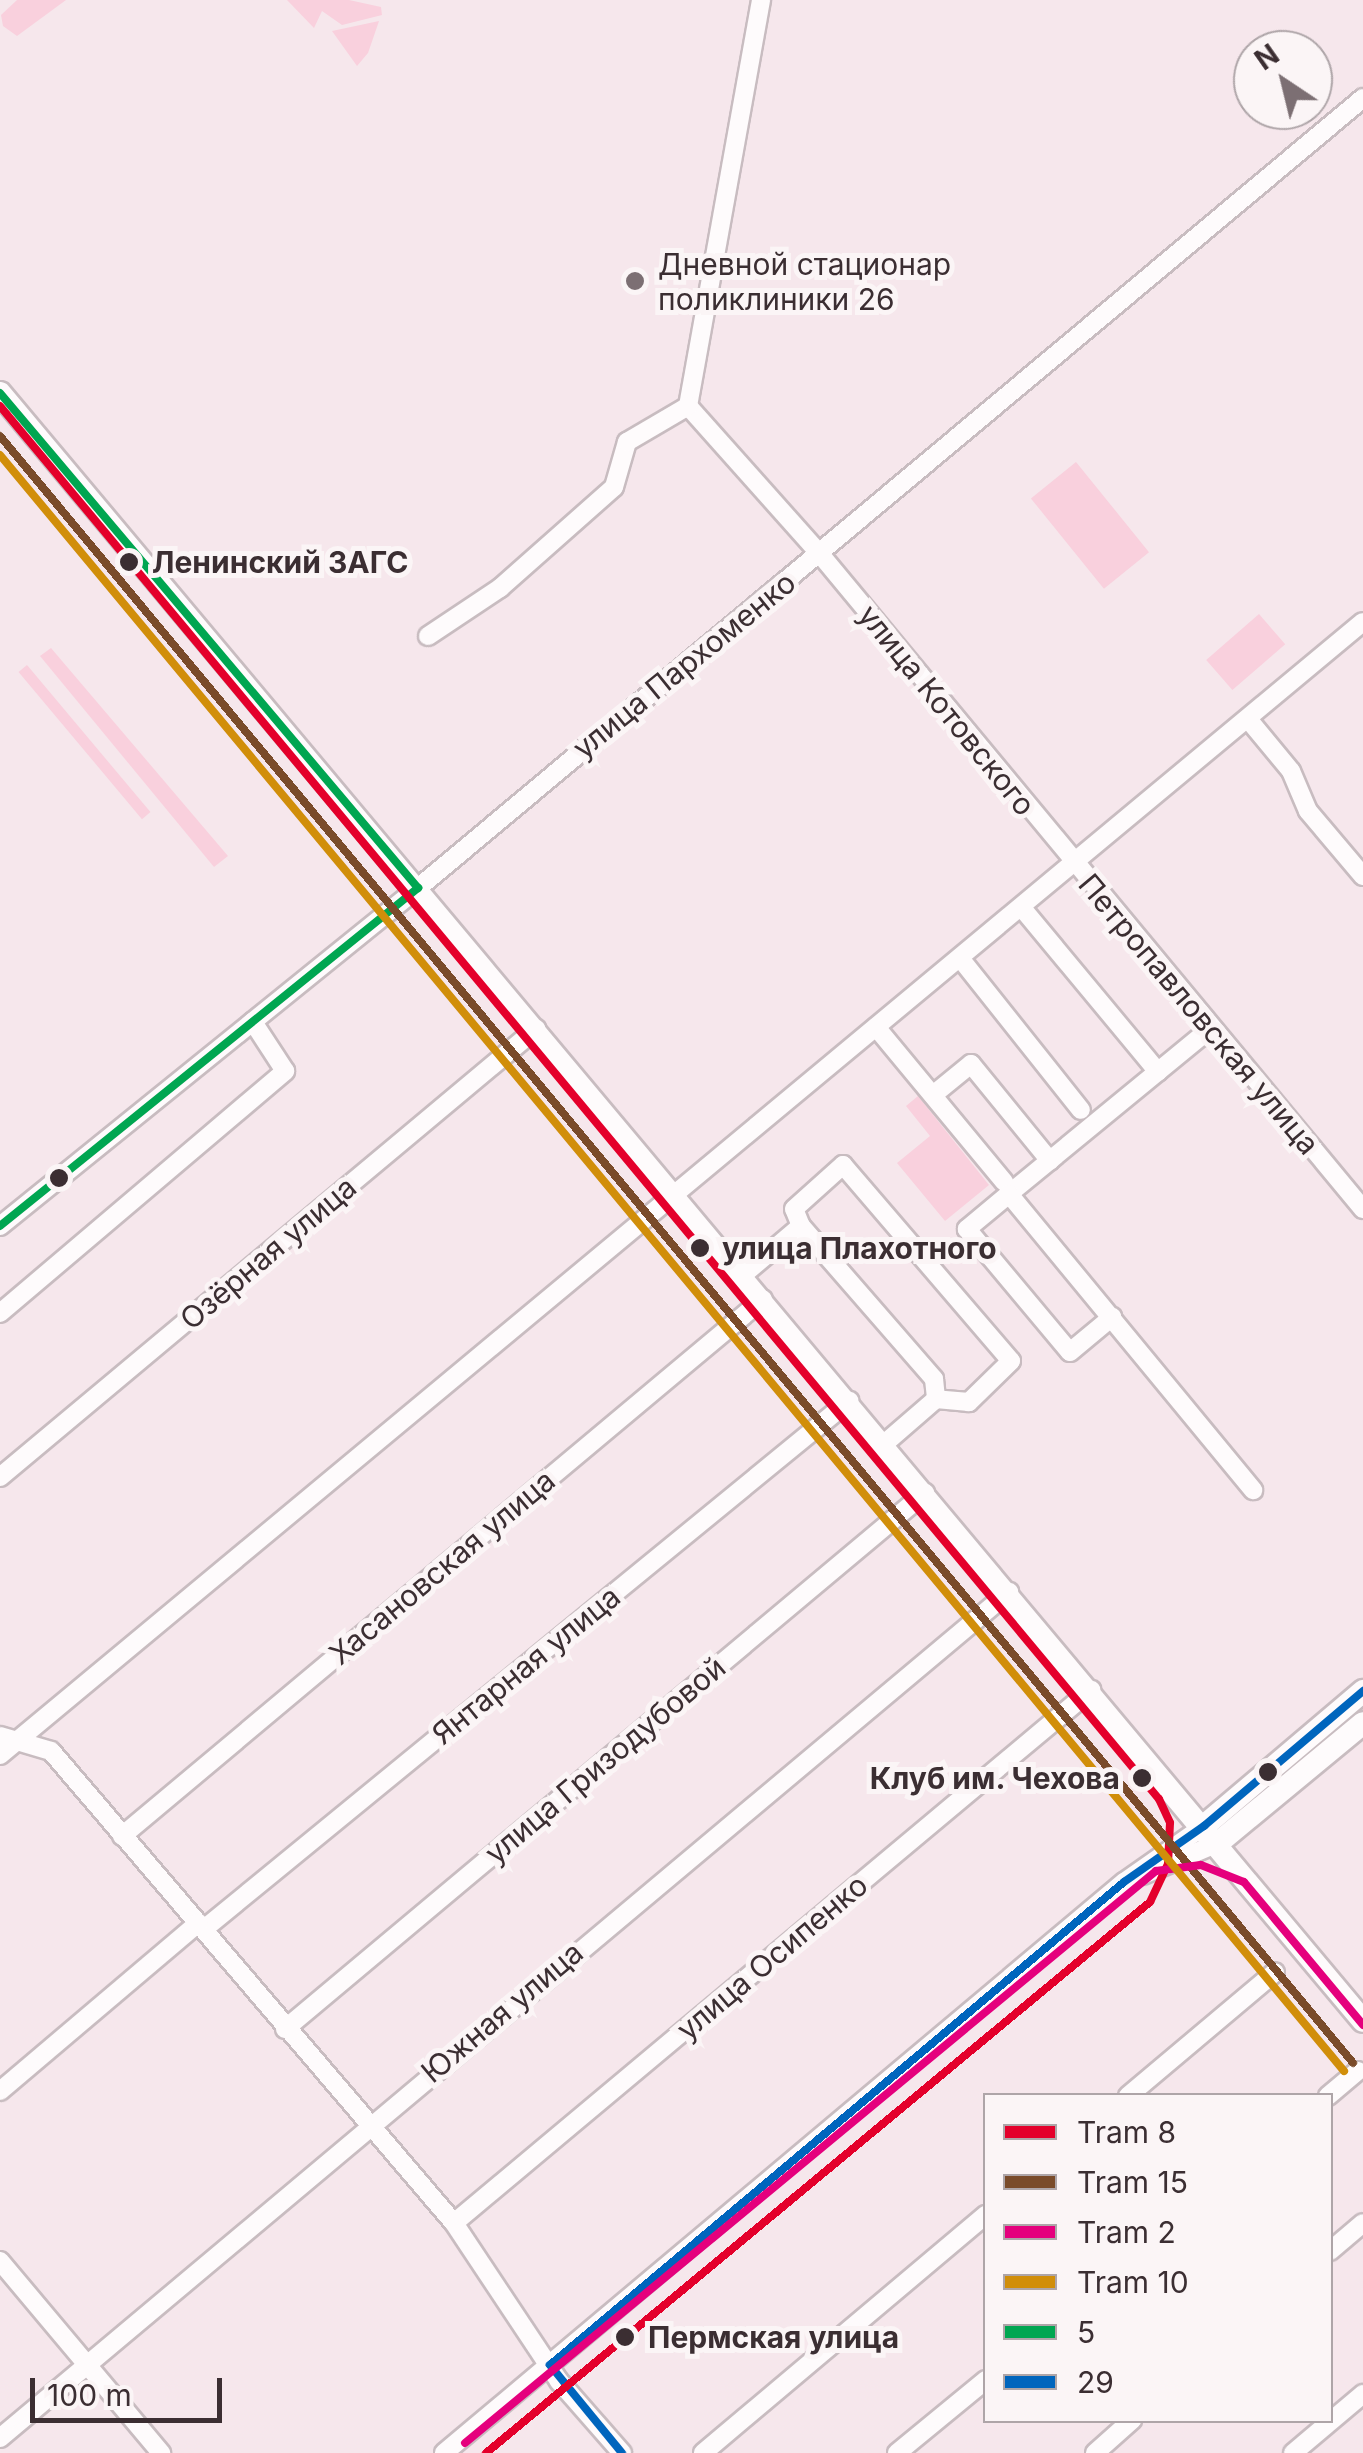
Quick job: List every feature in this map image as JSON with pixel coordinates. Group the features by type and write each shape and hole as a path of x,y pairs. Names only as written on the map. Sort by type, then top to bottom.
{"main road":[{"path":"0,393 1091,1690 1363,2021"},
{"path":"1211,1835 1363,1691"},
{"path":"1211,1835 1363,1723"}],"street":[{"path":"428,636 500,588 614,488 627,442 688,406 761,0"},
{"name":"улица Пархоменко","path":"0,1226 418,888 1363,98"},
{"name":"улица Котовского","path":"688,406 820,554 1074,865"},
{"path":"0,1754 1363,622"},
{"path":"1248,719 1291,771 1308,811 1363,876"},
{"name":"Петропавловская улица","path":"1074,865 1363,1209"},
{"path":"1022,908 1158,1072"},
{"path":"960,958 1081,1110"},
{"path":"0,1313 286,1071 253,1022"},
{"path":"876,1027 1253,1490"},
{"name":"Озёрная улица","path":"0,1478 536,1028"},
{"path":"1112,1317 1070,1352 968,1229 1006,1188 1050,1161 1211,1028"},
{"path":"933,1095 970,1064 1050,1161"},
{"path":"884,1444 936,1399 969,1402 1011,1361 843,1165 794,1209 801,1226 934,1379 936,1399"},
{"path":"743,1275 801,1226"},
{"name":"Хасановская улица","path":"122,1836 763,1299"},
{"name":"Янтарная улица","path":"0,2092 849,1401"},
{"name":"улица Гризодубовой","path":"285,2028 926,1493"},
{"name":"Южная улица","path":"0,2438 1008,1592"},
{"name":"улица Осипенко","path":"454,2224 1091,1690"},
{"path":"0,1736 20,1737 52,1751 454,2224 550,2365 622,2453"},
{"path":"444,2453 1124,1882 1211,1835"},
{"path":"1132,2093 1275,1972"},
{"path":"1332,2093 1358,2071"},
{"path":"703,2453 983,2219"},
{"path":"1333,2248 1363,2223"},
{"path":"0,2262 162,2453"},
{"path":"898,2453 983,2382"},
{"path":"1333,2420 1363,2394"},
{"path":"1094,2453 1129,2423"},
{"path":"1294,2453 1329,2423"}],"shaded area":[{"path":"17,0 66,0 17,36 3,26 1,15"},
{"path":"287,0 349,0 381,7 382,15 342,25 322,11 314,28"},
{"path":"379,21 368,53 357,66 332,31"},
{"path":"1076,462 1149,552 1104,589 1031,499"},
{"path":"1259,614 1285,644 1232,690 1206,660"},
{"path":"51,648 228,856 214,867 40,656"},
{"path":"27,665 150,812 142,819 19,672"},
{"path":"918,1096 989,1185 945,1221 897,1163 930,1136 906,1106"}],"tram line":[{"name":"8","path":"0,406 1159,1799 1170,1823 1168,1864 1150,1902 486,2453"},
{"name":"15","path":"0,436 1353,2063"},
{"name":"10","path":"0,455 1344,2071"},
{"name":"2","path":"465,2443 1156,1871 1201,1865 1244,1882 1363,2025"}],"transit line":[{"name":"5","path":"0,393 418,888"},
{"name":"5","path":"0,1226 418,888"},
{"name":"29","path":"622,2453 550,2365 1124,1882 1204,1826 1363,1691"}],"place":[{"name":"Дневной стационар поликлиники 26","path":"635,281"},
{"name":"Ленинский ЗАГС","path":"129,562"},
{"name":"улица Плахотного","path":"700,1248"},
{"name":"Клуб им. Чехова","path":"1142,1778"},
{"name":"Пермская улица","path":"625,2337"}]}
